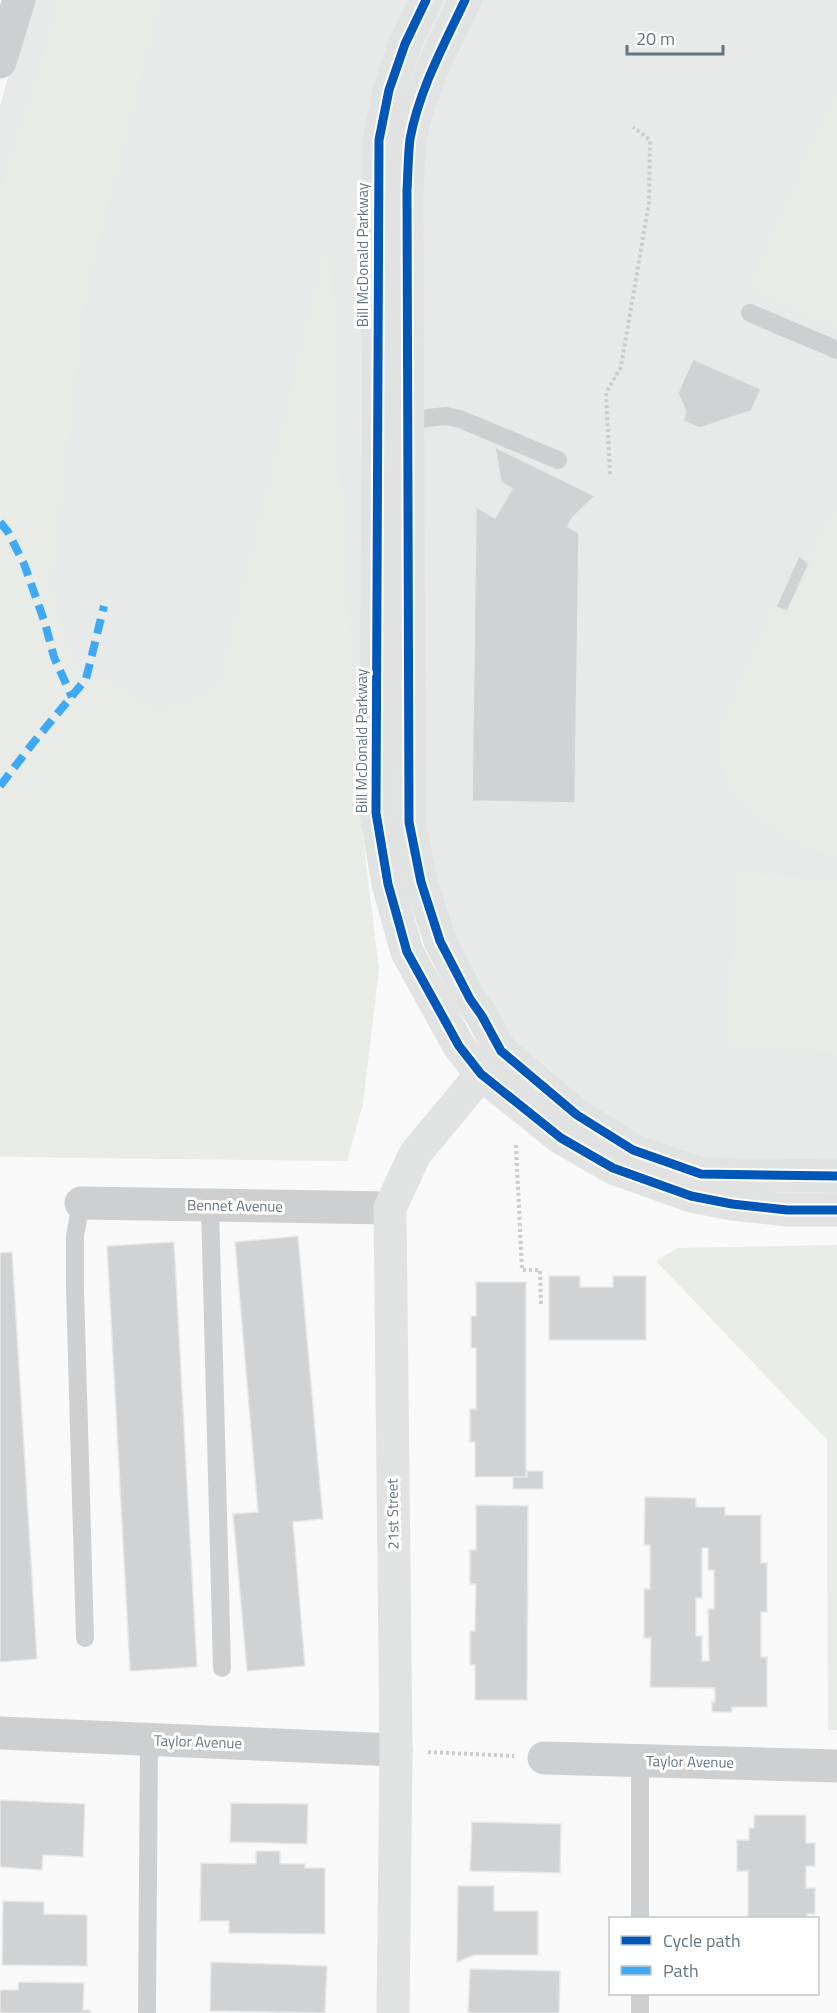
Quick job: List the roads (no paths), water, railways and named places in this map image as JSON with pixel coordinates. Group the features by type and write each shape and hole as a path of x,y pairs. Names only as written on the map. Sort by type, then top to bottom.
{"main road":[{"name":"Bill McDonald Parkway","path":"426,0 405,44 389,90 379,141 376,813 388,884 407,952 459,1046 491,1063 633,1150 701,1174 837,1176"},
{"name":"Bill McDonald Parkway","path":"465,0 429,75 410,140 407,190 409,822 421,882 440,941 470,999 483,1016 491,1063 561,1138 613,1168 691,1196 732,1204 787,1210 837,1210"},
{"name":"21st Street","path":"393,2013 410,1751 390,1208 414,1154 491,1063"}],"street":[{"path":"0,62 19,0"},
{"name":"Bennet Avenue","path":"81,1203 390,1208"},
{"name":"Taylor Avenue","path":"0,1733 410,1751"},
{"name":"Taylor Avenue","path":"544,1758 837,1766"}],"lane":[{"path":"750,313 837,350"},
{"path":"408,420 446,416 460,419 558,460"},
{"path":"81,1203 76,1220 75,1288 85,1638"},
{"path":"210,1206 222,1668"},
{"path":"147,2013 149,1740"},
{"path":"640,1761 640,1917"},
{"path":"640,1995 640,2013"}]}
